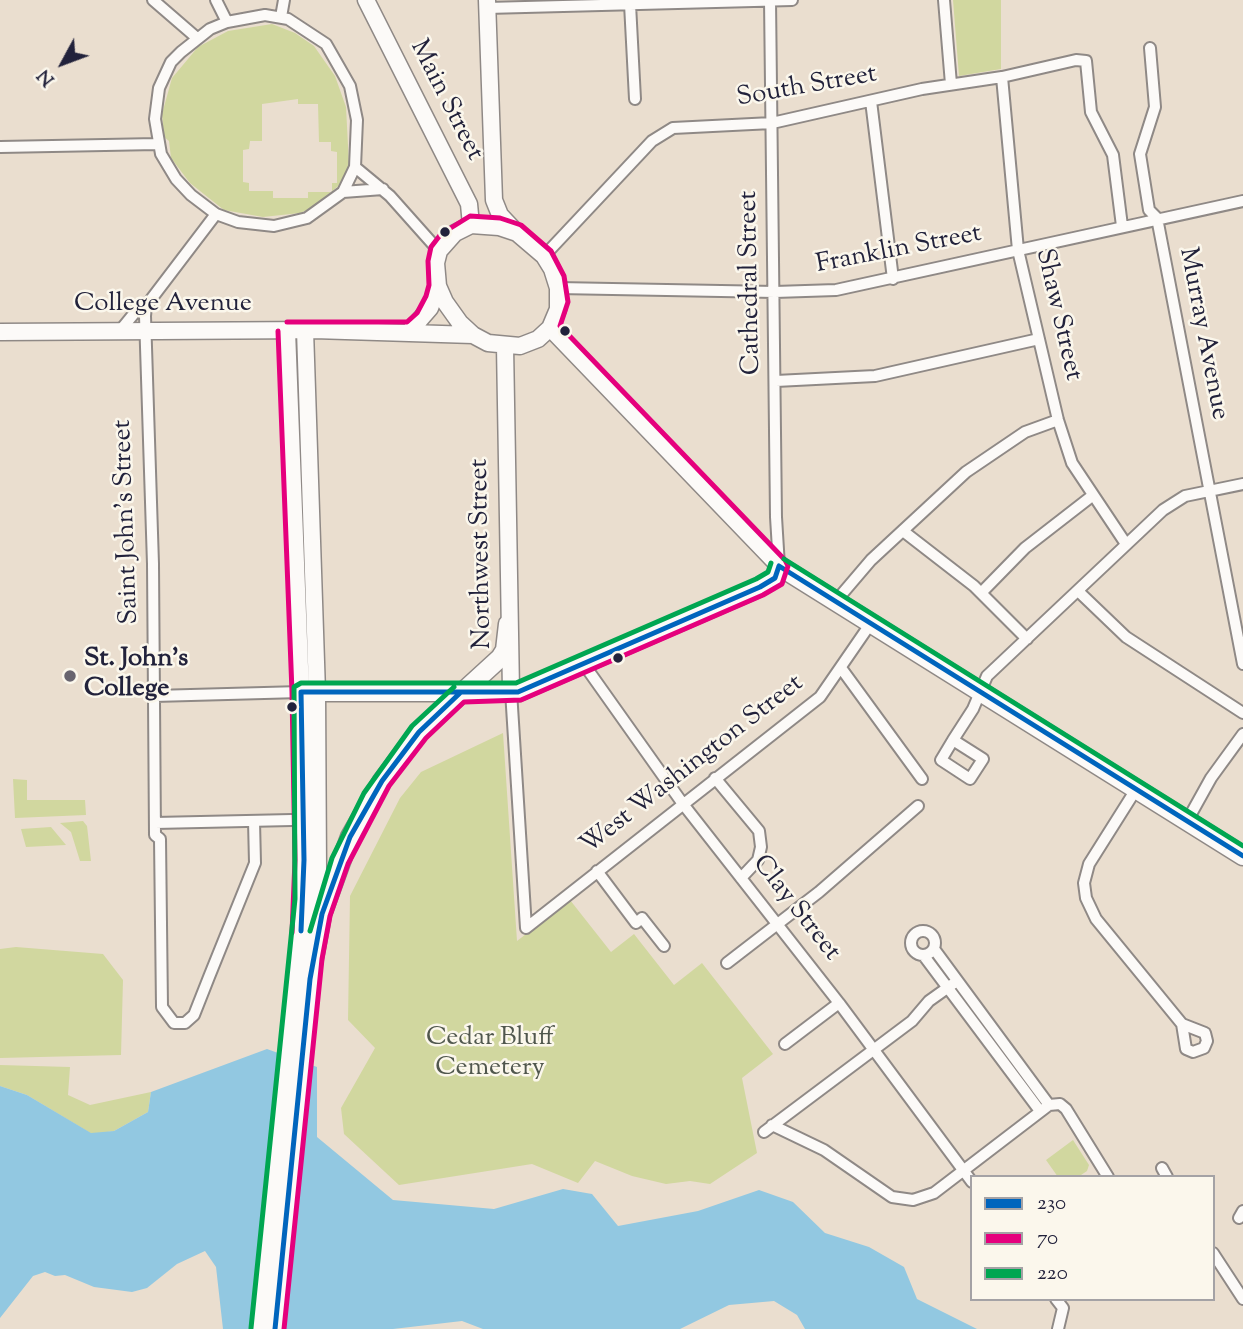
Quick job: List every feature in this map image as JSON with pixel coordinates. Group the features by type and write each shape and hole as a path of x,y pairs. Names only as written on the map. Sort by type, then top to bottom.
{"main road":[{"name":"Main Street","path":"366,0 469,204 471,225"},
{"path":"487,4 494,200 499,215 544,256 558,288 558,309 550,328 532,342 505,346 473,335 452,313 438,286 436,263 439,251 455,233 471,225 499,227 517,233"},
{"path":"410,331 430,308 438,286"},
{"path":"550,328 779,566 1185,823 1243,856"},
{"path":"275,1329 301,1002 309,692 305,330"},
{"name":"College Avenue","path":"0,332 305,330 410,331 473,335"},
{"path":"287,331 318,871 313,958"},
{"name":"Northwest Street","path":"505,346 511,691"},
{"path":"309,692 518,692 765,585 775,578 779,566"},
{"path":"260,1329 301,1002 323,914 340,861 360,817 382,781 412,741 500,658 508,624"}],"street":[{"path":"153,0 197,38"},
{"path":"216,0 226,22"},
{"path":"281,17 284,0"},
{"name":"Cathedral Street","path":"770,0 779,566"},
{"path":"487,4 792,0"},
{"path":"944,0 951,84"},
{"path":"630,4 635,99"},
{"path":"265,15 281,17 318,37 345,74 356,120 355,166 343,192 307,218 279,225 256,225 216,214 191,195 176,179 157,144 155,109 159,88 171,62 197,38 226,22 265,15"},
{"name":"Murray Avenue","path":"1150,48 1155,107 1140,154 1149,210 1157,218 1243,664"},
{"name":"South Street","path":"544,256 662,133 685,127 772,123 1076,60 1086,61 1091,112 1113,155 1122,226"},
{"name":"Shaw Street","path":"1002,77 1018,250 1058,420 1072,463 1126,544"},
{"path":"871,101 893,279"},
{"path":"0,147 157,144"},
{"path":"355,166 383,189 439,251"},
{"path":"343,192 383,189"},
{"name":"Franklin Street","path":"558,288 775,292 836,290 1243,201"},
{"path":"119,332 137,310 146,306 216,214"},
{"name":"Saint John's Street","path":"146,306 155,835 160,839 162,1007 168,1020 180,1024 194,1015 255,863 254,821"},
{"path":"776,381 875,376 1040,339"},
{"path":"836,601 871,560 956,480 1025,432 1058,420"},
{"path":"953,740 987,676 1126,544 1173,503 1185,496 1243,484"},
{"path":"981,593 1026,548 1092,496"},
{"path":"903,531 981,593 1027,639"},
{"path":"1078,591 1126,637 1243,713"},
{"name":"West Washington Street","path":"526,928 820,697 871,623"},
{"name":"Clay Street","path":"583,663 683,804 839,1003 970,1180"},
{"path":"841,668 922,779"},
{"name":"Northwest Street","path":"511,691 526,928"},
{"path":"154,696 309,692"},
{"path":"1185,823 1211,778 1243,734"},
{"path":"715,778 759,831 761,847 758,860 741,877"},
{"path":"1135,791 1089,864 1084,883 1086,898 1096,919 1182,1024"},
{"path":"727,963 819,892 918,806"},
{"path":"155,822 292,820"},
{"path":"597,871 636,923 642,918 664,946"},
{"path":"924,956 934,949 936,941 932,934 924,931 916,933 911,939 911,948 916,954 924,956 953,984"},
{"path":"934,949 953,984 1044,1108"},
{"path":"953,984 873,1050 768,1129 824,1150 892,1196 913,1200 934,1192 1044,1108 1060,1104 1066,1109 1107,1175"},
{"path":"785,1044 839,1003"},
{"path":"1215,1256 1243,1299"},
{"path":"1058,1329 1060,1304"}],"green space":[{"path":"953,0 1001,0 1001,69 959,76"},
{"path":"272,24 295,33 314,46 335,76 346,107 349,165 343,182 332,191 332,183 337,183 337,152 331,151 331,142 319,142 318,104 298,104 298,99 262,104 262,141 250,141 249,149 243,150 243,182 249,183 249,191 273,191 273,198 308,198 308,192 331,192 312,208 300,213 263,217 224,210 190,183 171,158 169,141 164,137 162,114 172,78 198,47 228,31"},
{"name":"Cedar Bluff Cemetery","path":"503,733 517,941 570,900 611,952 634,934 674,985 702,963 773,1054 742,1078 757,1153 710,1184 690,1181 666,1184 632,1176 595,1161 578,1183 532,1164 399,1185 344,1134 341,1108 375,1048 348,1020 350,896 400,798 421,772"},
{"path":"13,779 27,780 27,800 85,800 86,815 15,818"},
{"path":"83,821 87,826 91,861 80,861 71,832 60,823"},
{"path":"51,827 66,845 26,847 21,829"},
{"path":"16,947 103,954 123,980 121,1055 0,1058 0,949"},
{"path":"0,1065 70,1067 68,1095 90,1105 151,1092 148,1112 114,1131 92,1134 27,1095 0,1086"},
{"path":"1073,1140 1089,1165 1087,1171 1081,1175 1057,1175 1046,1160"}],"water":[{"path":"267,1049 317,1067 317,1137 393,1200 494,1209 563,1189 592,1194 618,1226 698,1211 759,1190 793,1202 825,1233 869,1247 904,1267 917,1299 977,1329 805,1329 797,1315 774,1301 729,1305 680,1329 483,1329 462,1321 393,1329 223,1329 216,1267 205,1251 177,1264 147,1288 132,1292 94,1287 65,1275 55,1276 45,1272 33,1276 0,1318 0,1086 27,1095 91,1133 114,1131 148,1112 151,1092"}],"transit line":[{"name":"70","path":"284,1329 322,959 330,916 348,864 389,786 426,738 464,702 521,700 763,595 782,584 788,566 560,326 568,302 564,276 551,251 521,225 500,218 470,216 441,234 431,247 426,296 417,313 407,322 287,322"},
{"name":"70","path":"278,331 292,692 295,860 292,933"},
{"name":"220","path":"784,559 1243,846"},
{"name":"220","path":"251,1328 295,899 294,687 301,683 516,683 756,579 768,572 771,563"},
{"name":"230","path":"779,566 1243,856"},
{"name":"230","path":"301,692 518,692 760,587 775,578 779,566"},
{"name":"220","path":"310,931 332,858 364,793 412,726 454,687"},
{"name":"230","path":"301,692 304,860 301,931"},
{"name":"230","path":"275,1329 310,979 322,914 350,837 382,781 419,732 460,693"}],"place":[{"name":"St. John's College","path":"70,676"}]}
